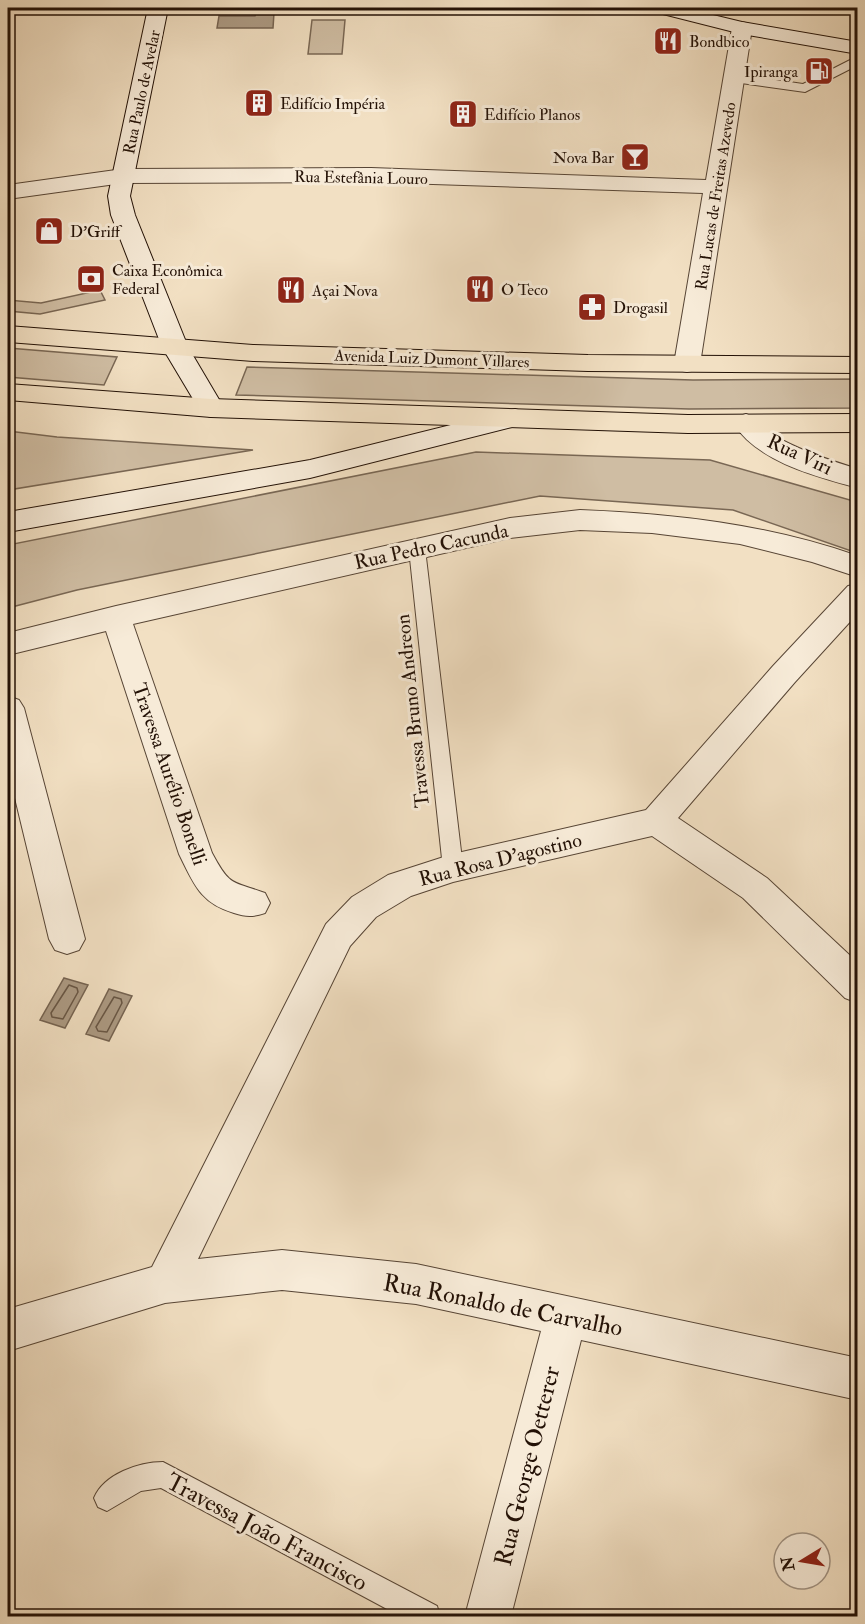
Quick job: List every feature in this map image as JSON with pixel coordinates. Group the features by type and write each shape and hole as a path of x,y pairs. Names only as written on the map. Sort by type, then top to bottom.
{"main road":[{"name":"Avenida Luiz Dumont Villares","path":"8,334 275,354 687,364 858,365"},
{"path":"8,392 211,408 688,424 858,423"}],"street":[{"name":"Rua Paulo de Avelar","path":"158,8 119,196 123,215 175,347 211,408"},
{"path":"662,8 742,28 858,48"},
{"name":"Rua Lucas de Freitas Azevedo","path":"687,364 742,28"},
{"name":"Rua Estefânia Louro","path":"8,192 123,176 371,175 716,187"},
{"path":"8,522 310,469 515,418"},
{"name":"Rua Viri","path":"746,423 772,446 809,464 858,479"},
{"name":"Rua Pedro Cacunda","path":"8,644 116,617 510,528 580,520 652,523 740,534 818,553 858,567"},
{"path":"858,594 784,674 656,821 755,888 858,987"},
{"name":"Travessa Aurélio Bonelli","path":"116,617 196,854 212,886 233,901 253,903"},
{"path":"8,708 67,939"},
{"name":"Rua Rosa D'agostino","path":"165,1283 338,935 364,907 400,885 453,868 656,821"},
{"name":"Rua Ronaldo de Carvalho","path":"8,1330 165,1283 282,1270 416,1284 858,1379"},
{"name":"Rua George Oetterer","path":"488,1617 566,1316"}],"lane":[{"path":"734,78 805,88 858,60"},
{"name":"Travessa Bruno Andreon","path":"417,549 453,868"},
{"name":"Travessa João Francisco","path":"107,1498 146,1474 163,1475 427,1617"}],"shaded area":[{"path":"312,20 345,20 342,54 308,54"},
{"path":"100,290 105,300 40,314 8,311 8,300 41,303"},
{"path":"8,348 117,357 104,385 8,377"},
{"path":"247,367 693,380 857,379 857,408 689,409 236,395"},
{"path":"8,431 57,437 253,450 8,490"},
{"path":"476,452 710,460 857,502 857,553 733,510 540,496 77,590 8,608 8,545"}],"water":[{"path":"256,13 274,13 273,28 217,28 219,16 255,16"},
{"path":"64,978 88,985 65,1028 40,1020"},
{"path":"109,989 132,996 109,1041 86,1034"}],"place":[{"name":"Bondbico","path":"668,41"},
{"name":"Ipiranga","path":"819,71"},
{"name":"Edifício Impéria","path":"259,103"},
{"name":"Edifício Planos","path":"463,114"},
{"name":"Nova Bar","path":"635,157"},
{"name":"D'Griff","path":"49,231"},
{"name":"Caixa Econômica Federal","path":"91,279"},
{"name":"O Teco","path":"480,289"},
{"name":"Açai Nova","path":"291,290"},
{"name":"Drogasil","path":"592,307"}]}
